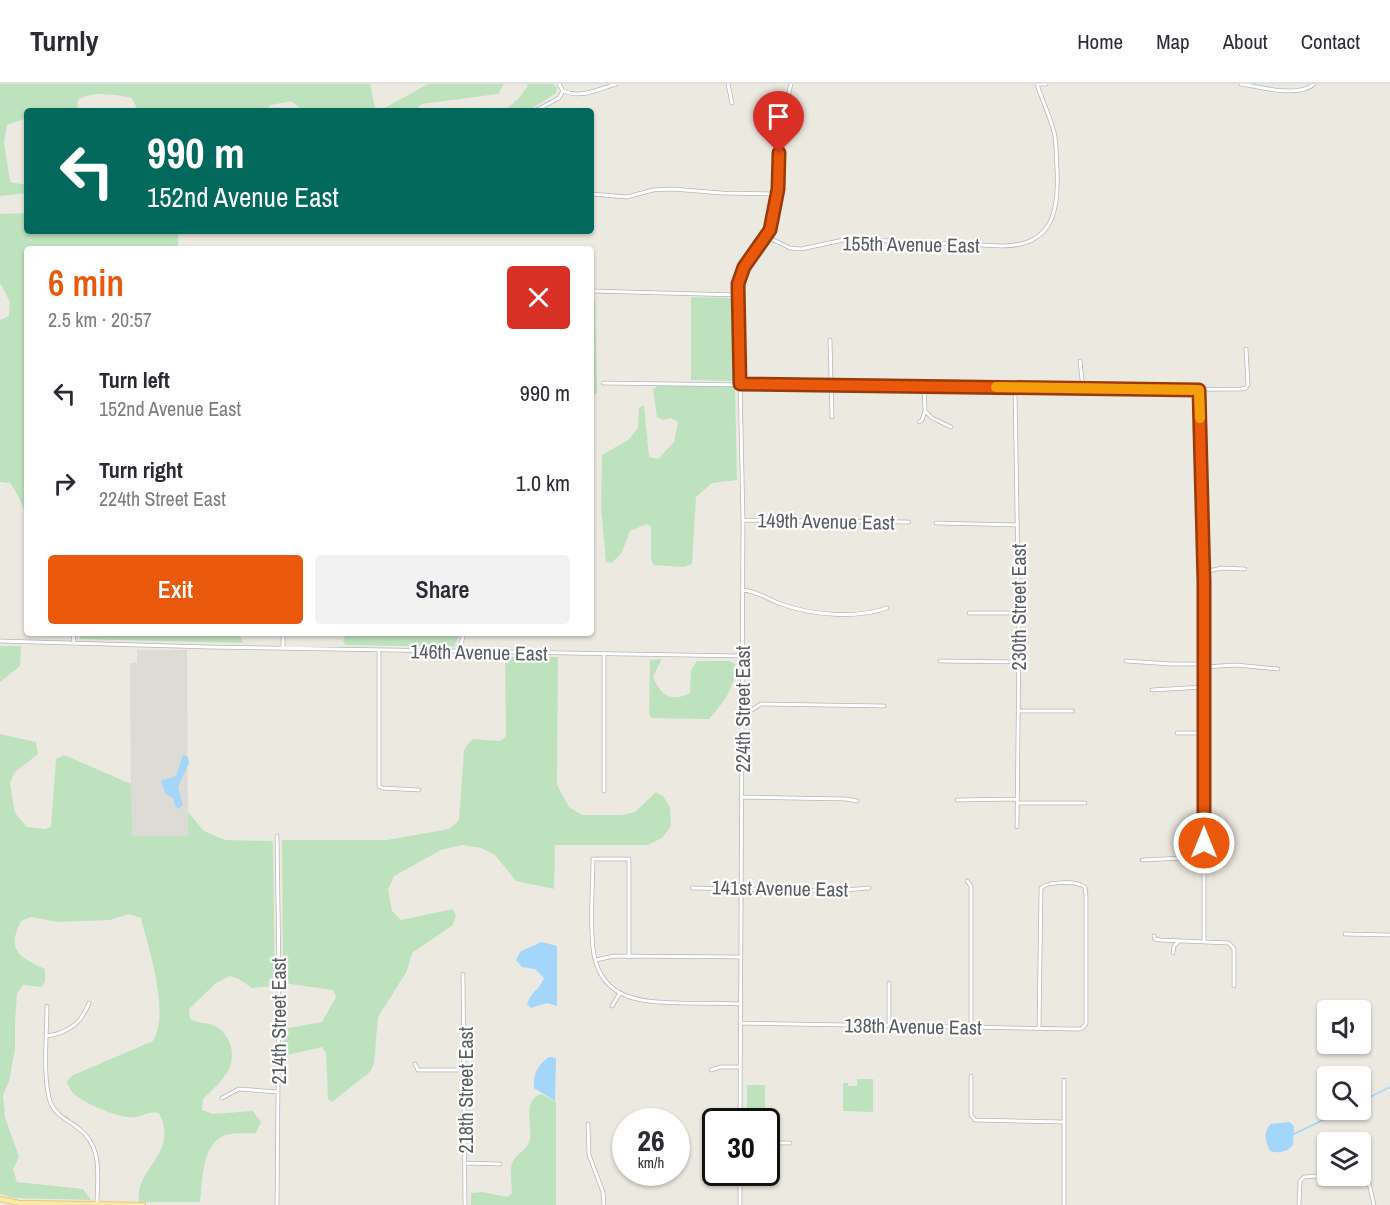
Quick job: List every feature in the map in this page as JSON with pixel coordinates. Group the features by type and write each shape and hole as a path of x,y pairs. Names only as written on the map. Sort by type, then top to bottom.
{"main road":[{"path":"0,1199 20,1203 143,1205"}],"street":[{"path":"559,84 563,91 579,94 616,84"},
{"path":"728,84 732,103"},
{"path":"767,237 772,224 777,194 779,153 791,124 789,92 791,84"},
{"path":"1037,84 1046,84"},
{"name":"155th Avenue East","path":"767,237 790,248 801,249 848,239 1014,246 1037,237 1050,224 1057,202 1053,128 1037,84"},
{"path":"1241,84 1292,91 1305,90 1314,84"},
{"path":"541,108 559,98 563,91"},
{"path":"594,194 627,197 653,190 672,189 777,194"},
{"name":"224th Street East","path":"740,1108 743,520 738,284 742,271 767,237"},
{"path":"594,291 738,295"},
{"path":"830,340 832,417"},
{"path":"603,382 1083,389 1246,388 1248,380 1246,349"},
{"path":"1080,361 1083,389"},
{"path":"924,387 926,411 930,417 951,427"},
{"name":"230th Street East","path":"1016,388 1017,827"},
{"path":"1199,390 1203,572 1204,941"},
{"path":"926,411 920,421 927,421 930,417"},
{"name":"149th Avenue East","path":"743,520 909,522"},
{"path":"936,523 1018,525"},
{"path":"1203,572 1222,568 1245,569"},
{"path":"742,590 758,592 777,603 809,612 868,614 887,608"},
{"path":"969,613 1018,613"},
{"path":"74,636 75,643"},
{"path":"283,636 283,648"},
{"path":"459,651 463,636"},
{"name":"146th Avenue East","path":"0,641 742,656"},
{"path":"379,650 379,786 419,790"},
{"path":"603,791 604,655"},
{"path":"940,661 1018,662"},
{"path":"1126,661 1278,669"},
{"path":"1152,690 1204,687"},
{"path":"742,716 761,704 884,706"},
{"path":"1018,711 1073,711"},
{"path":"1177,733 1204,733"},
{"path":"742,797 838,798 856,801"},
{"path":"957,800 1085,803"},
{"name":"214th Street East","path":"277,837 277,1205"},
{"path":"1142,860 1204,857"},
{"path":"629,957 629,859 593,859 593,942 595,960 604,978 620,993 635,1000 740,1004"},
{"path":"967,881 972,886 971,1027"},
{"name":"138th Avenue East","path":"740,1023 1078,1029 1085,1026 1086,895 1083,886 1079,884 1046,884 1042,887 1039,924 1040,1028"},
{"name":"141st Avenue East","path":"692,888 832,891 869,888"},
{"path":"1345,934 1390,935"},
{"path":"1154,936 1156,939 1178,942 1204,941 1231,944 1234,986"},
{"path":"1173,954 1174,946 1178,942"},
{"path":"595,960 614,956 741,957"},
{"name":"218th Street East","path":"463,975 465,1205"},
{"path":"889,983 889,1025"},
{"path":"612,1006 620,993"},
{"path":"47,1036 63,1033 72,1027 82,1018 89,1003"},
{"path":"47,1006 48,1096 57,1113 81,1130 94,1147 99,1169 97,1205"},
{"path":"415,1064 418,1070 464,1070"},
{"path":"711,1070 720,1067 740,1067"},
{"path":"971,1076 970,1115 974,1120 1064,1122"},
{"path":"1064,1080 1064,1205"},
{"path":"222,1098 239,1089 278,1092"},
{"path":"588,1124 589,1155 603,1192 604,1205"},
{"path":"780,1143 790,1143"},
{"path":"465,1163 500,1164"},
{"path":"1299,1205 1300,1181 1317,1176"},
{"path":"740,1186 740,1205"},
{"path":"1370,1186 1374,1205"}],"shaded area":[{"path":"137,650 187,650 188,836 131,836 130,663 137,663"}],"green space":[{"path":"0,84 370,84 375,108 300,108 291,101 271,105 268,108 137,108 132,98 104,94 91,95 78,100 77,108 24,108 24,119 7,125 4,142 10,182 24,184 24,193 0,196"},
{"path":"428,84 504,84 498,94 422,104 417,108 384,108"},
{"path":"526,84 553,84 557,87 556,93 533,108 507,108 518,99 528,86"},
{"path":"24,213 24,234 178,234 178,246 24,246 24,509 10,483 0,482 0,320 9,316 10,302 0,283 0,214"},
{"path":"691,297 733,298 735,381 691,380"},
{"path":"594,300 595,301 597,393 594,394"},
{"path":"659,385 735,387 737,480 712,483 696,497 692,564 683,567 654,565 651,560 651,527 647,524 630,531 622,552 612,563 606,562 601,508 602,455 628,440 638,428 639,408 644,405 649,457 658,459 674,442 678,422 671,418 663,420 657,417 653,389"},
{"path":"80,636 240,636 243,643 80,639"},
{"path":"345,636 459,636 454,647 345,645 343,640"},
{"path":"0,646 21,646 20,666 0,682"},
{"path":"505,657 558,657 557,785 569,807 582,815 622,815 635,812 656,792 663,796 670,807 671,826 662,838 648,845 555,845 554,889 516,881 495,855 481,848 462,845 441,850 394,876 388,890 392,911 401,920 453,909 456,915 453,925 412,953 407,971 378,1017 374,1064 370,1072 332,1102 328,1099 326,1053 322,1047 283,1056 283,1029 322,1022 336,997 333,990 283,983 282,840 387,840 449,829 459,820 464,750 472,739 500,741 506,736"},
{"path":"662,659 653,677 663,693 672,697 690,693 691,670 697,661 729,661 735,664 734,679 728,694 709,719 652,718 649,714 650,660"},
{"path":"0,734 36,742 38,754 14,773 10,784 15,813 27,827 45,829 51,827 56,759 64,755 131,784 132,836 188,836 188,812 204,831 225,840 273,841 275,986 252,988 230,976 216,983 189,1009 190,1019 217,1027 226,1036 231,1047 229,1070 203,1099 202,1110 213,1114 253,1111 261,1122 256,1133 226,1135 216,1141 204,1165 200,1202 139,1202 139,1190 161,1150 164,1139 164,1127 159,1113 130,1117 114,1114 79,1098 72,1092 67,1082 71,1076 153,1041 158,1029 159,998 149,947 141,918 129,914 110,920 58,922 31,917 21,921 15,946 22,956 45,969 45,981 42,987 23,985 17,994 15,1050 9,1081 3,1095 5,1117 19,1157 13,1169 17,1182 83,1189 91,1200 13,1198 0,1194"},
{"path":"857,1079 873,1079 873,1112 843,1111 843,1083 848,1083 848,1086 857,1086"},
{"path":"747,1085 765,1085 765,1108 747,1108"},
{"path":"541,1094 556,1102 556,1205 471,1205 471,1193 483,1192 507,1197 512,1193 512,1164 529,1143 530,1107 535,1097"}],"water":[{"path":"183,755 188,757 189,763 178,787 183,805 179,809 175,806 173,798 166,794 161,782 176,776"},
{"path":"542,942 557,946 557,1006 547,1003 531,1008 527,1004 528,1000 544,978 535,969 522,967 516,960 521,951"},
{"path":"549,1057 556,1058 555,1101 534,1088 537,1071 541,1063"},
{"path":"1289,1122 1294,1126 1293,1145 1282,1152 1270,1151 1266,1136 1268,1127 1271,1124"}],"waterway":[{"path":"1371,1096 1390,1087"},
{"path":"1294,1134 1323,1120"}],"slow traffic":[{"path":"996,387 1199,390 1200,418"}],"route":[{"path":"779,153 778,189 772,224 767,237 744,267 738,284 740,384 1199,390 1204,582 1204,843"}]}
